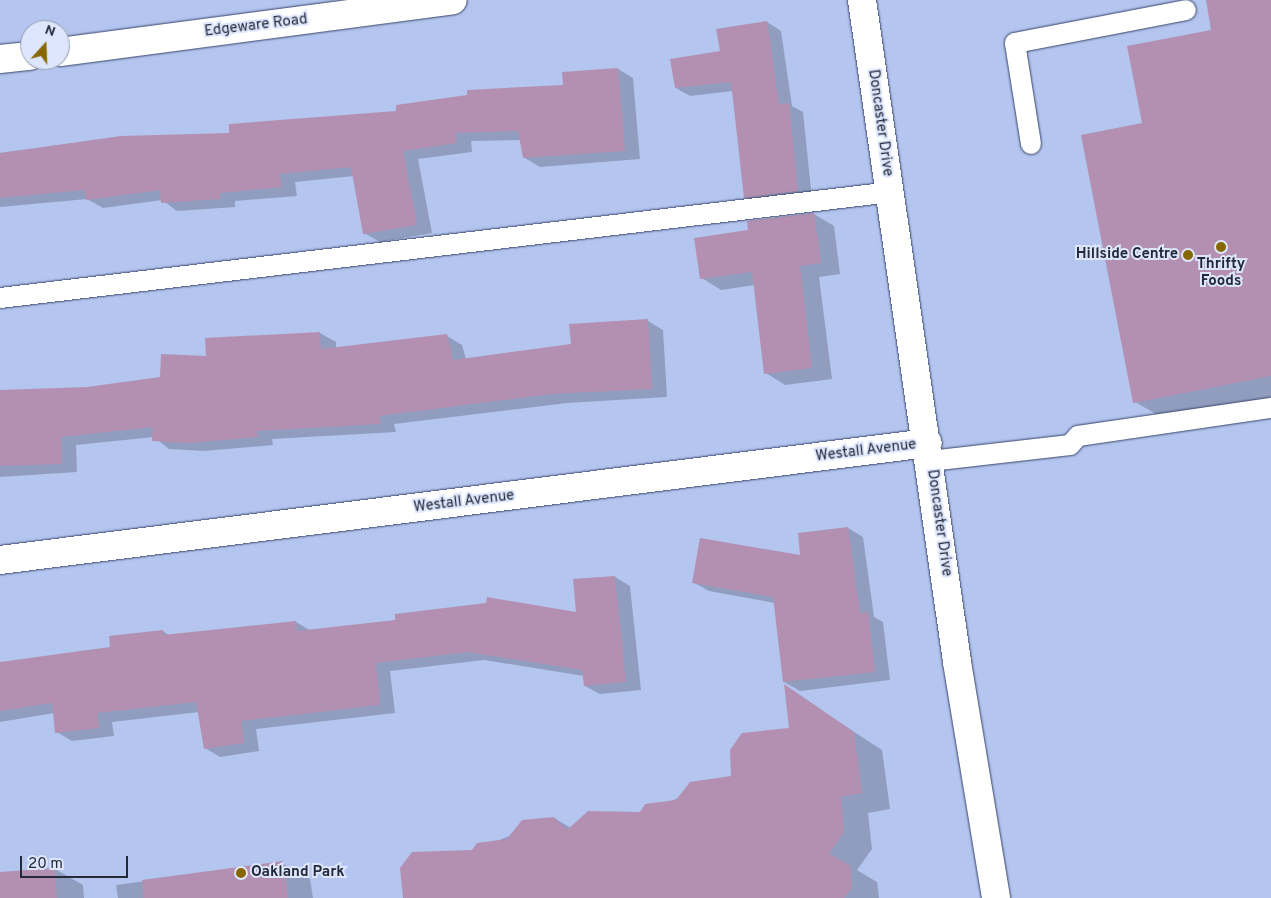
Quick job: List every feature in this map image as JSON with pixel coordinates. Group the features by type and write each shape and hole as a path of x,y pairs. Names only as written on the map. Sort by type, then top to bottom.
{"street":[{"name":"Edgeware Road","path":"70,51 453,0"},
{"name":"Doncaster Drive","path":"862,0 996,898"},
{"path":"0,60 20,57"},
{"name":"Westall Avenue","path":"0,560 929,452"}],"lane":[{"path":"1030,144 1015,43 1186,10"},
{"path":"0,298 891,192"},
{"path":"929,452 1070,444 1078,436 1271,408"}],"building":[{"name":"Hillside Centre","path":"1206,0 1271,0 1271,376 1133,403 1081,135 1142,123 1127,46 1211,30"},
{"path":"767,21 779,104 789,103 798,191 744,198 731,82 675,88 670,59 720,51 716,29"},
{"path":"618,68 625,151 523,158 518,131 456,133 457,143 403,151 417,225 363,234 351,167 280,174 282,187 220,193 220,199 161,203 160,190 86,200 84,190 0,198 0,153 121,136 229,133 229,124 396,111 396,105 467,95 467,90 563,85 562,72"},
{"path":"814,213 821,263 800,266 812,368 764,374 752,272 700,279 694,238 748,230 747,221"},
{"path":"648,319 652,389 551,394 379,416 381,424 257,431 258,437 188,443 152,441 153,427 61,437 62,464 0,466 0,390 87,387 160,377 161,354 206,356 205,338 320,332 321,349 447,334 453,360 571,344 569,324"},
{"path":"848,527 860,613 868,612 875,672 783,682 773,597 692,583 700,538 800,555 798,533"},
{"path":"615,576 626,682 584,686 582,670 468,652 376,663 380,705 241,721 244,743 204,749 196,702 97,713 99,728 55,733 52,703 0,711 0,662 110,647 109,636 163,630 163,635 296,621 297,631 395,620 395,614 486,603 487,597 576,612 573,579"},
{"path":"784,684 854,732 862,793 841,797 844,832 829,854 850,865 852,888 844,898 403,898 400,868 412,852 472,850 477,843 507,839 522,820 554,817 567,830 588,811 640,812 645,804 676,800 690,782 731,776 730,750 742,733 789,728"},
{"name":"Oakland Park","path":"283,861 288,898 143,898 142,880"},
{"path":"55,868 57,898 0,898 0,872"}],"place":[{"name":"Thrifty Foods","path":"1221,247"},
{"name":"Hillside Centre","path":"1188,255"},
{"name":"Oakland Park","path":"241,873"}]}
